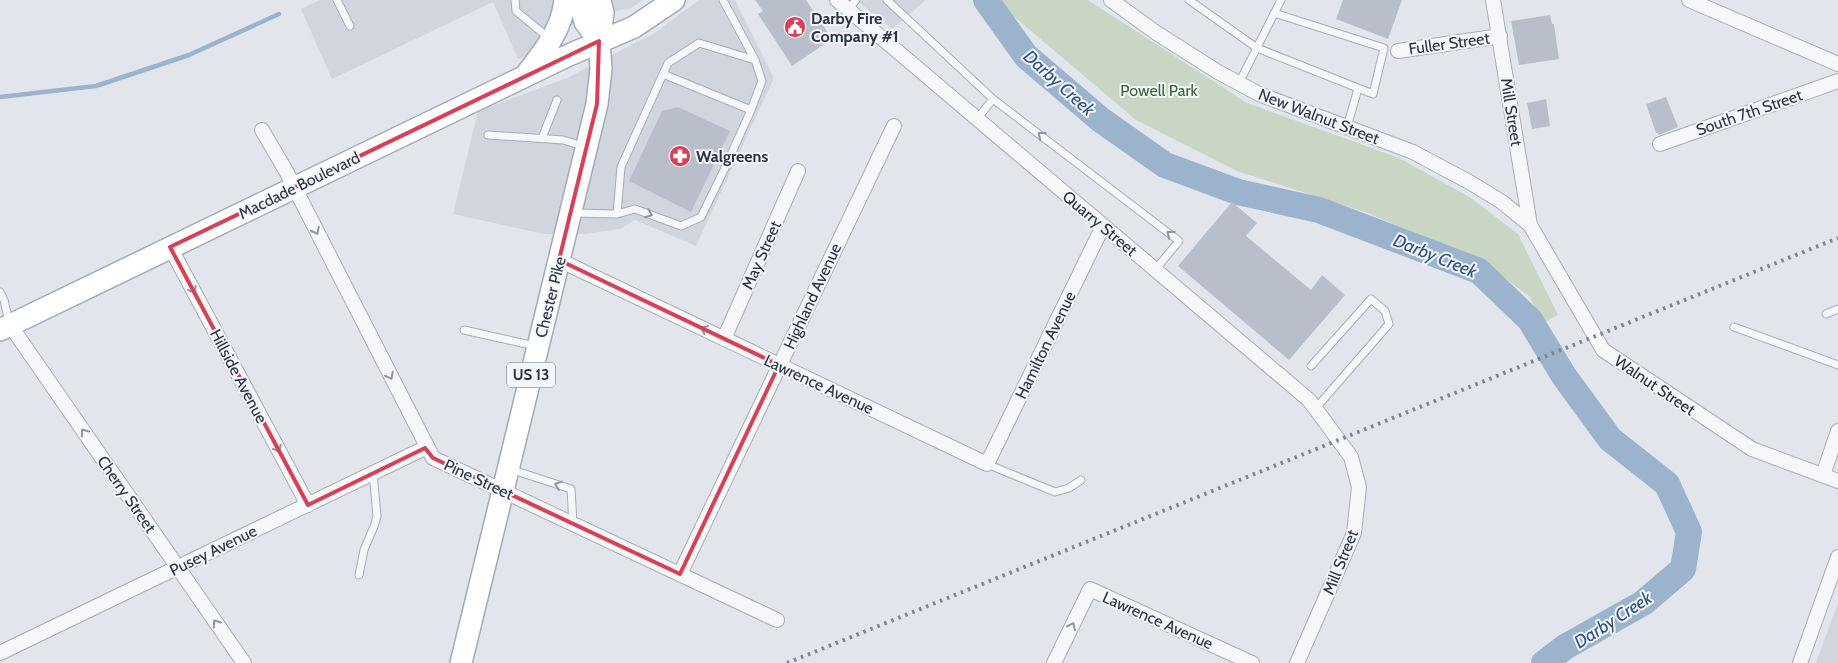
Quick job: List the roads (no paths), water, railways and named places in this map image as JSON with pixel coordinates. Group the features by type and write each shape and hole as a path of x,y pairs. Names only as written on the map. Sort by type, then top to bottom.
{"main road":[{"path":"526,75 551,40 561,20 564,0"},
{"path":"578,0 585,22 600,41 634,26 674,0"},
{"name":"US 13","path":"600,0 602,14 600,41"},
{"name":"Macdade Boulevard","path":"5,327 600,41"},
{"name":"Chester Pike","path":"461,663 600,87 600,41"}],"street":[{"name":"Quarry Street","path":"837,0 852,5 977,119 1309,400 1352,457"},
{"name":"New Walnut Street","path":"1111,0 1154,32 1239,83 1260,94 1413,152 1471,182 1502,202 1530,225"},
{"name":"Mill Street","path":"1493,0 1530,225"},
{"path":"1689,0 1838,64"},
{"name":"Fuller Street","path":"1398,51 1500,36"},
{"name":"South 7th Street","path":"1660,144 1838,81"},
{"name":"Highland Avenue","path":"680,574 894,126"},
{"name":"Pine Street","path":"262,130 294,188 433,458 777,620"},
{"name":"May Street","path":"724,339 798,171"},
{"name":"Walnut Street","path":"1530,225 1603,350 1752,449 1838,481"},
{"name":"Hamilton Avenue","path":"986,464 1103,226"},
{"name":"Hillside Avenue","path":"170,247 308,504"},
{"name":"Lawrence Avenue","path":"558,260 986,464"},
{"name":"Cherry Street","path":"5,327 244,663"},
{"path":"1823,475 1838,431"},
{"name":"Pusey Avenue","path":"0,653 427,447"},
{"name":"Mill Street","path":"1297,663 1354,533 1359,487 1352,457"},
{"path":"1800,663 1838,557"},
{"name":"Lawrence Avenue","path":"1054,663 1090,589 1252,663"}],"lane":[{"path":"337,0 350,26"},
{"path":"515,0 516,11 551,40"},
{"path":"570,212 617,214 636,208 681,226 701,217 751,110 762,81 755,60 723,0"},
{"path":"887,0 993,99 1179,242 1155,270"},
{"path":"1189,0 1257,48 1374,94 1384,48"},
{"path":"1239,83 1281,0"},
{"path":"1274,13 1398,51"},
{"path":"617,214 620,167 668,63 699,43 755,60"},
{"path":"663,74 751,110"},
{"path":"1347,127 1358,89"},
{"path":"977,119 993,99"},
{"path":"542,138 557,100"},
{"path":"488,135 563,140 586,147"},
{"path":"0,292 4,300 5,327"},
{"path":"1311,366 1371,299 1385,311 1389,324 1316,408"},
{"path":"1826,314 1838,309"},
{"path":"1734,327 1838,365"},
{"path":"464,330 538,346"},
{"name":"Lawrence Avenue","path":"986,464 1055,492 1069,488 1080,480"},
{"path":"508,469 571,489 574,524"},
{"path":"360,575 364,550 377,516 372,473"}],"waterway":[{"name":"Darby Creek","path":"986,0 1026,56 1101,120 1165,165 1238,192 1319,210 1479,271 1530,320 1564,376 1610,439 1667,484 1689,532 1683,569 1643,603 1565,647 1544,663"},
{"path":"0,97 96,86 189,55 279,14"}],"railway":[{"path":"787,663 1838,238"}],"place":[{"name":"Darby Fire Company #1","path":"795,27"},
{"name":"Walgreens","path":"680,156"}],"park label":[{"name":"Powell Park","path":"1159,90"}]}
